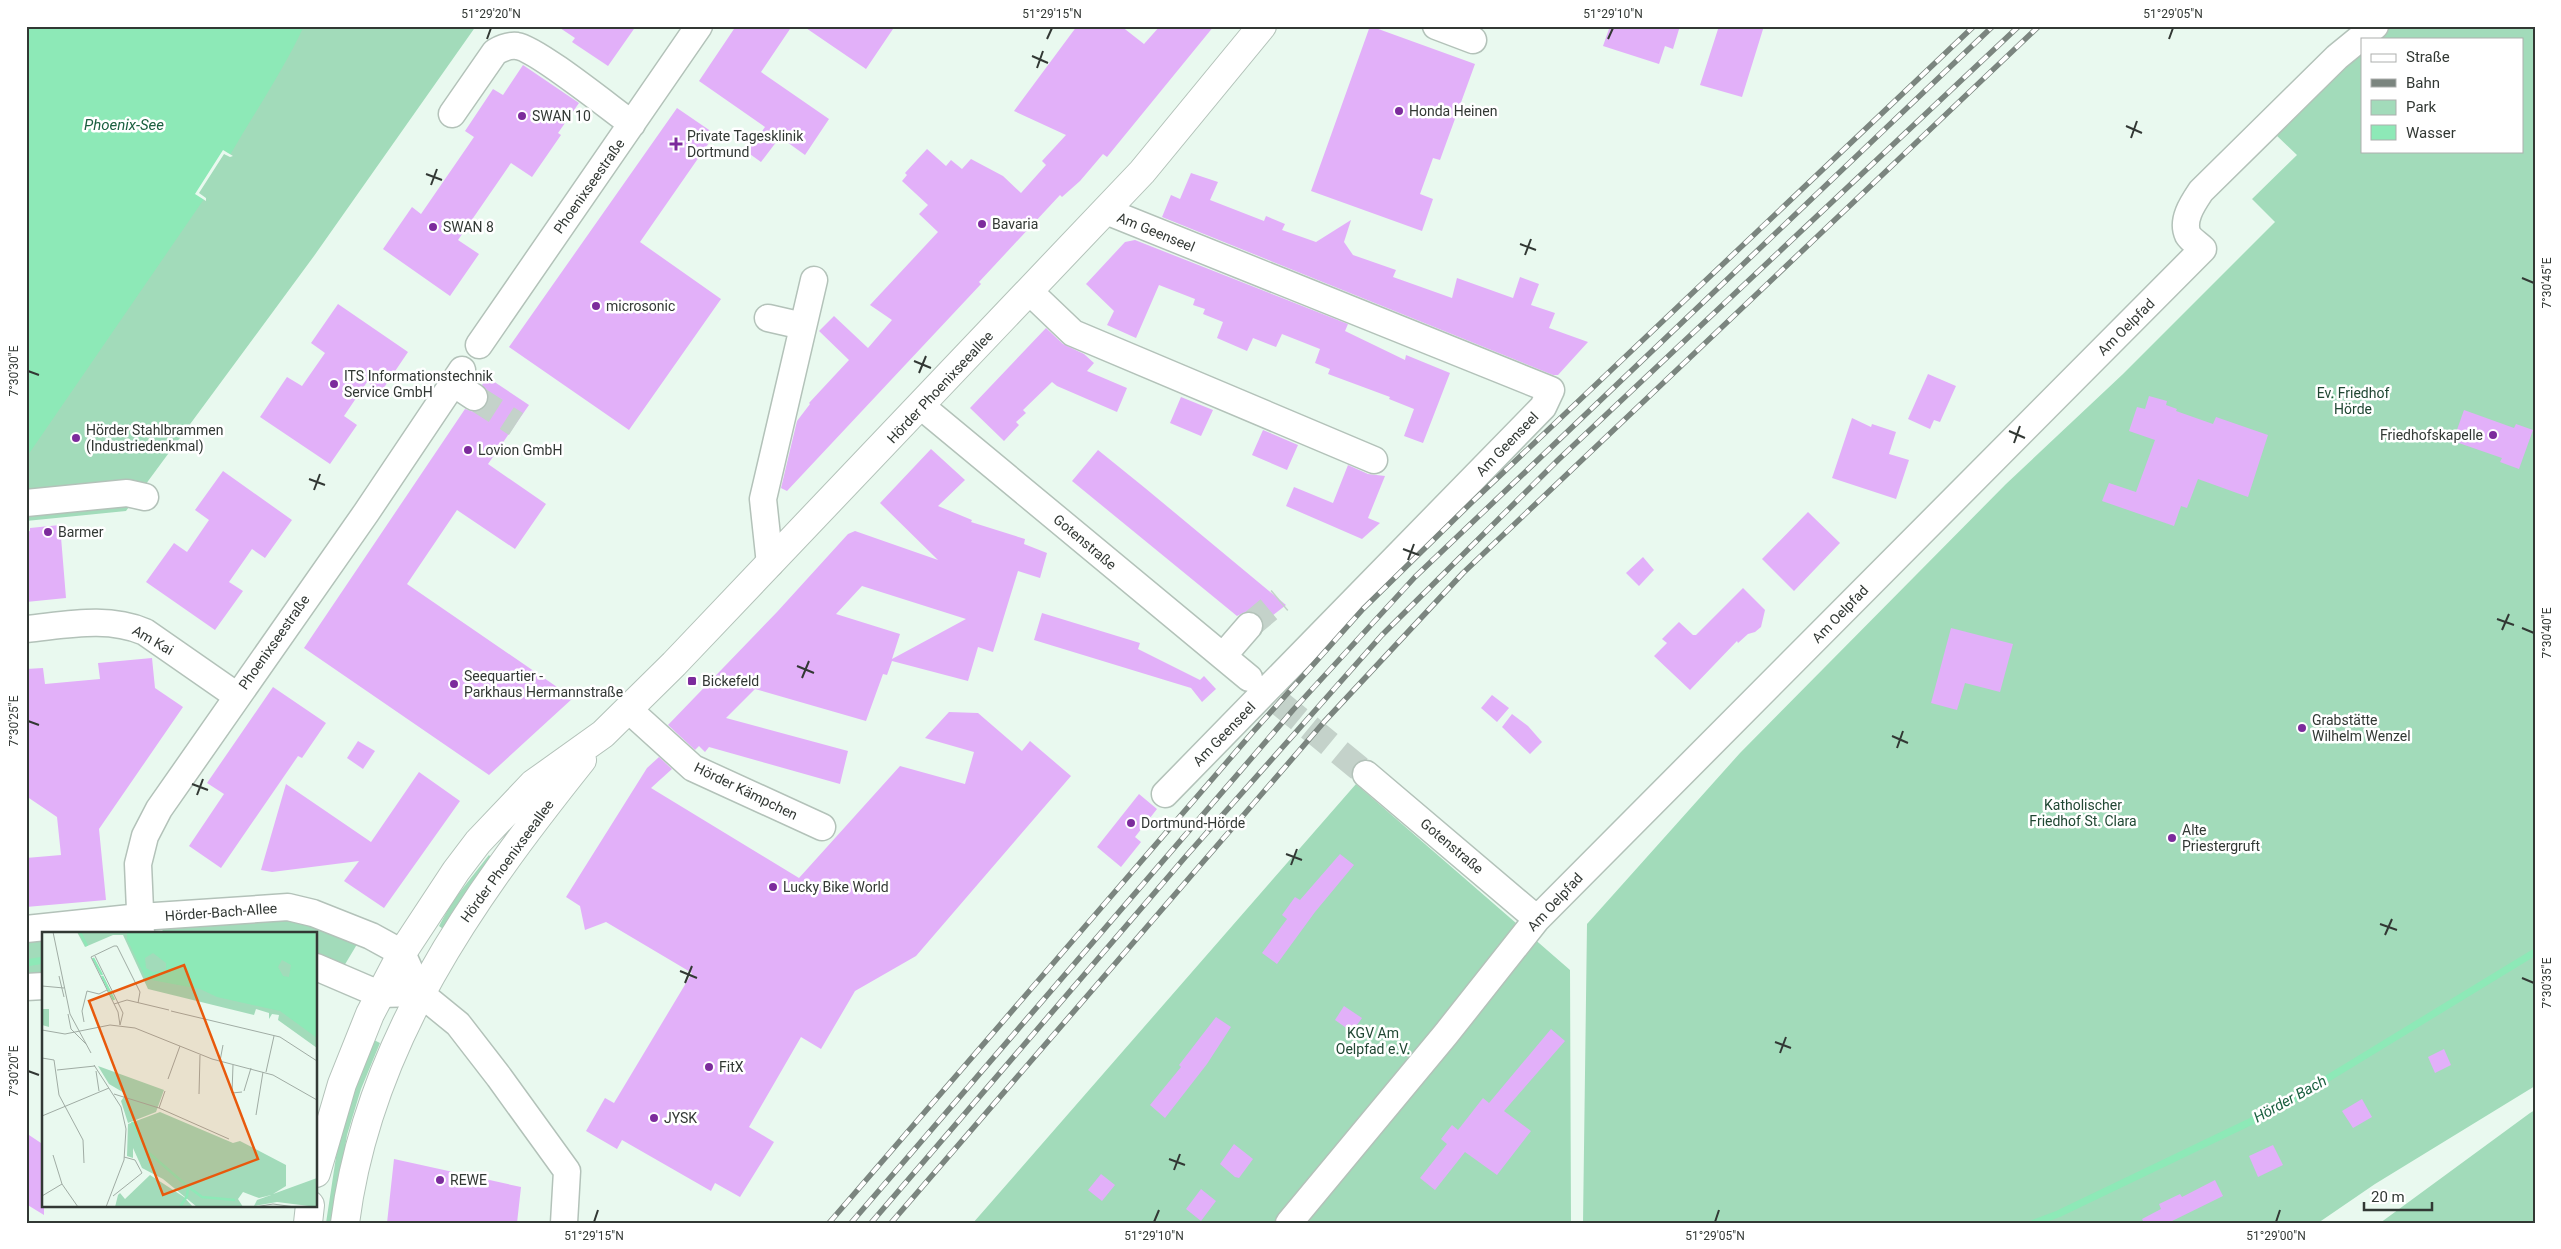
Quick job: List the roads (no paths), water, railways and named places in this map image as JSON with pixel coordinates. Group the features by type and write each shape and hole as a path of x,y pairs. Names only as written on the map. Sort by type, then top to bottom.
{"main road":[{"name":"Hörder Phoenixseeallee","path":"318,1166 342,1084 379,994 402,953 456,871 478,842 533,784 603,734 629,710 770,564 1142,172 1262,26"},
{"name":"Hörder Phoenixseeallee","path":"345,1223 350,1179 369,1113 396,1042 420,993 449,942 518,842 603,734"},
{"path":"308,1223 310,1206"}],"street":[{"name":"Phoenixseestraße","path":"479,345 700,26"},
{"path":"1436,26 1473,40"},
{"name":"Am Oelpfad","path":"1289,1223 1537,919 2203,249 2188,235 2186,220 2192,205 2201,191 2337,57 2375,26"},
{"path":"452,114 495,52 506,47 516,46 540,58 632,124"},
{"name":"Am Geenseel","path":"1106,211 1551,390 1543,406 1165,794"},
{"path":"770,564 764,499 814,280"},
{"path":"1030,292 1073,333 1374,460"},
{"path":"768,318 803,326"},
{"name":"Phoenixseestraße","path":"141,925 138,864 145,836 159,809 366,513 463,383"},
{"name":"Gotenstraße","path":"921,406 1249,678"},
{"path":"26,503 79,510 136,488"},
{"name":"Am Kai","path":"26,629 116,622 133,627 145,632 237,696"},
{"path":"1223,656 1249,626"},
{"name":"Hörder Kämpchen","path":"629,710 693,768 822,827"},
{"name":"Gotenstraße","path":"1366,774 1537,919"},
{"name":"Hörder-Bach-Allee","path":"26,929 141,925 288,907 336,921 371,936 402,953"},
{"path":"402,953 420,993 458,1024 500,1077 567,1171 564,1223"},
{"path":"318,968 379,994 420,993"},
{"path":"26,987 42,986"}],"water":[{"name":"Phoenix-See","path":"26,26 304,26 278,75 230,155 224,150 196,194 204,199 26,458"}],"waterway":[{"name":"Hörder Bach","path":"2034,1223 2058,1214 2279,1108 2535,952"},
{"name":"Hörder Bach","path":"26,963 42,960"}],"tunnel":[{"path":"474,397 516,424"},
{"path":"1249,626 1280,600"},
{"path":"1249,678 1366,774"}],"railway":[{"path":"829,1223 1252,733 1363,609 1471,503 1974,26"},
{"path":"851,1223 1293,710 1415,577 1993,26"},
{"path":"871,1223 1187,855 1382,635 1558,460 2019,26"},
{"path":"891,1223 1324,722 1463,573 2039,26"}],"place":[{"name":"Honda Heinen","path":"1399,111"},
{"name":"SWAN 10","path":"522,116"},
{"name":"Private Tagesklinik Dortmund","path":"676,144"},
{"name":"Bavaria","path":"982,224"},
{"name":"SWAN 8","path":"433,227"},
{"name":"microsonic","path":"596,306"},
{"name":"ITS Informationstechnik Service GmbH","path":"334,384"},
{"name":"Friedhofskapelle","path":"2493,435"},
{"name":"Hörder Stahlbrammen (Industriedenkmal)","path":"76,438"},
{"name":"Lovion GmbH","path":"468,450"},
{"name":"Barmer","path":"48,532"},
{"name":"Bickefeld","path":"692,681"},
{"name":"Seequartier - Parkhaus Hermannstraße","path":"454,684"},
{"name":"Grabstätte Wilhelm Wenzel","path":"2302,728"},
{"name":"Dortmund-Hörde","path":"1131,823"},
{"name":"Alte Priestergruft","path":"2172,838"},
{"name":"Lucky Bike World","path":"773,887"},
{"name":"FitX","path":"709,1067"},
{"name":"JYSK","path":"654,1118"},
{"name":"REWE","path":"440,1180"}],"park label":[{"name":"Ev. Friedhof Hörde","path":"2353,402"},
{"name":"Katholischer Friedhof St. Clara","path":"2083,814"},
{"name":"KGV Am Oelpfad e.V.","path":"1373,1042"}]}
